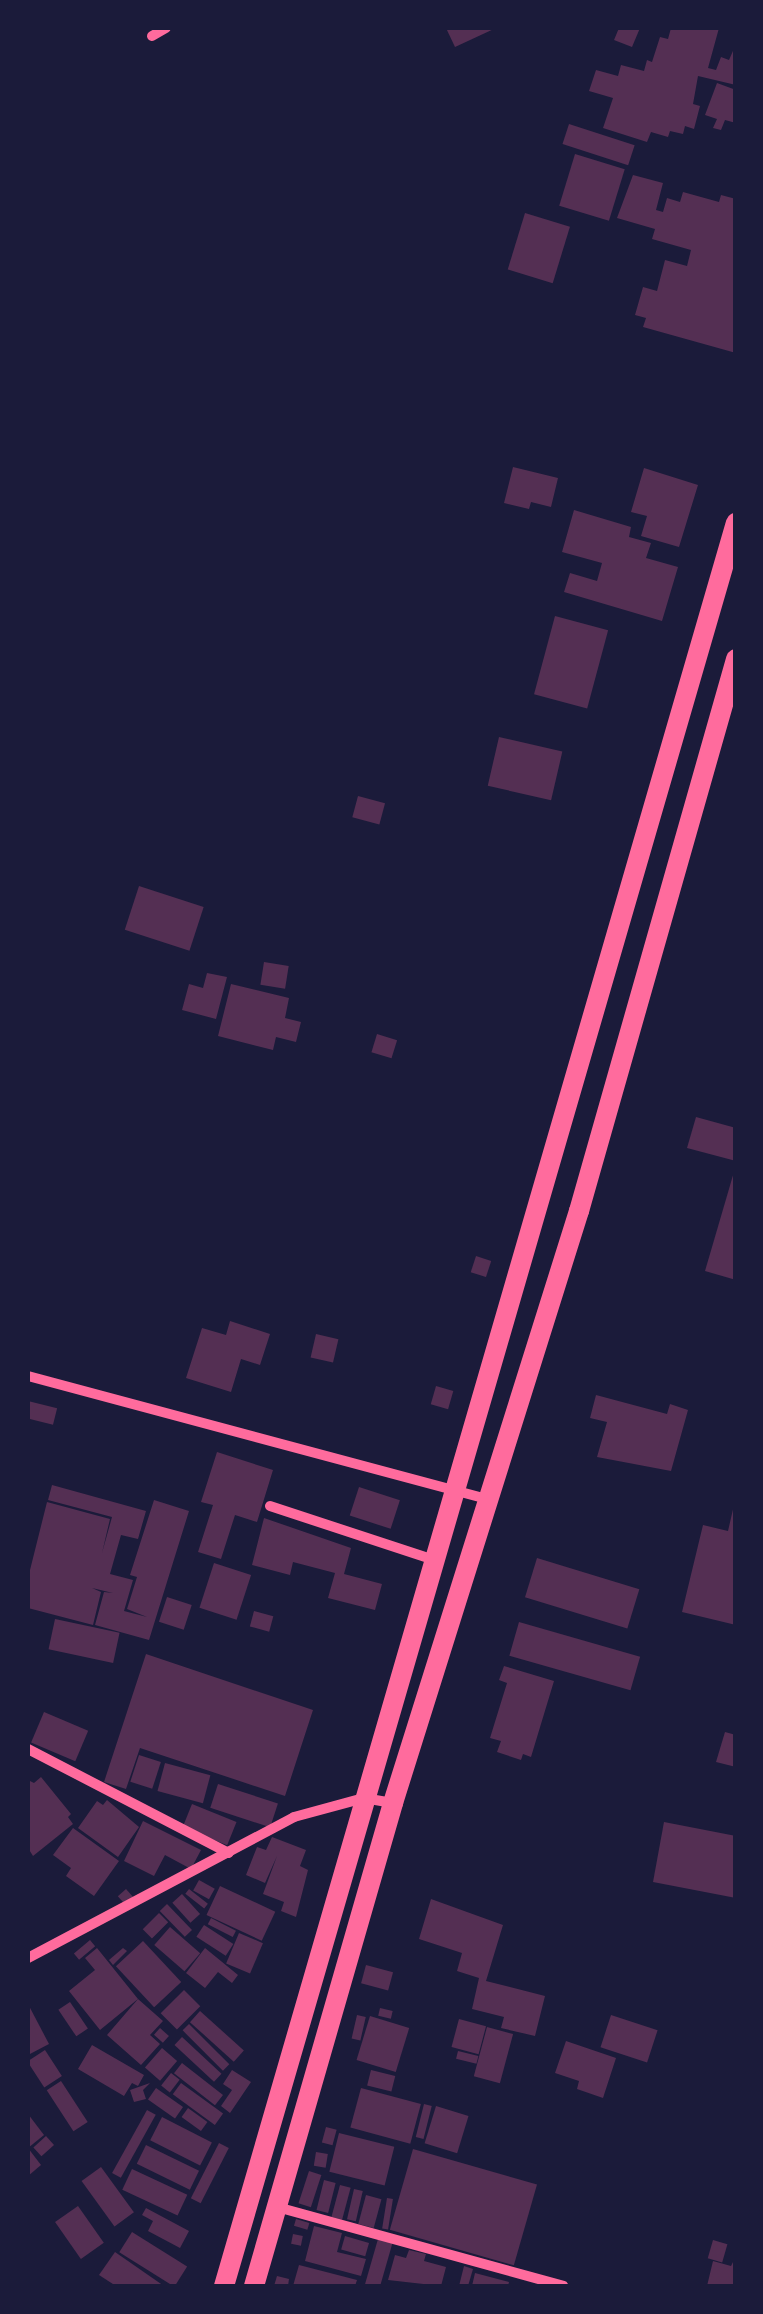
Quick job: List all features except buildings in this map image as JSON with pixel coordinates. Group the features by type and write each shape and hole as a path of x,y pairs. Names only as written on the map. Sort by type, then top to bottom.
{"highway":[{"path":"224,2286 454,1489 732,553 736,524"},
{"path":"254,2286 393,1803 492,1500 736,659"}],"street":[{"path":"152,36 166,28"},
{"path":"28,1376 492,1500"},
{"path":"270,1506 434,1560"},
{"path":"28,1749 230,1853"},
{"path":"28,1957 294,1817 364,1798 393,1803"},
{"path":"276,2207 564,2286"}]}
